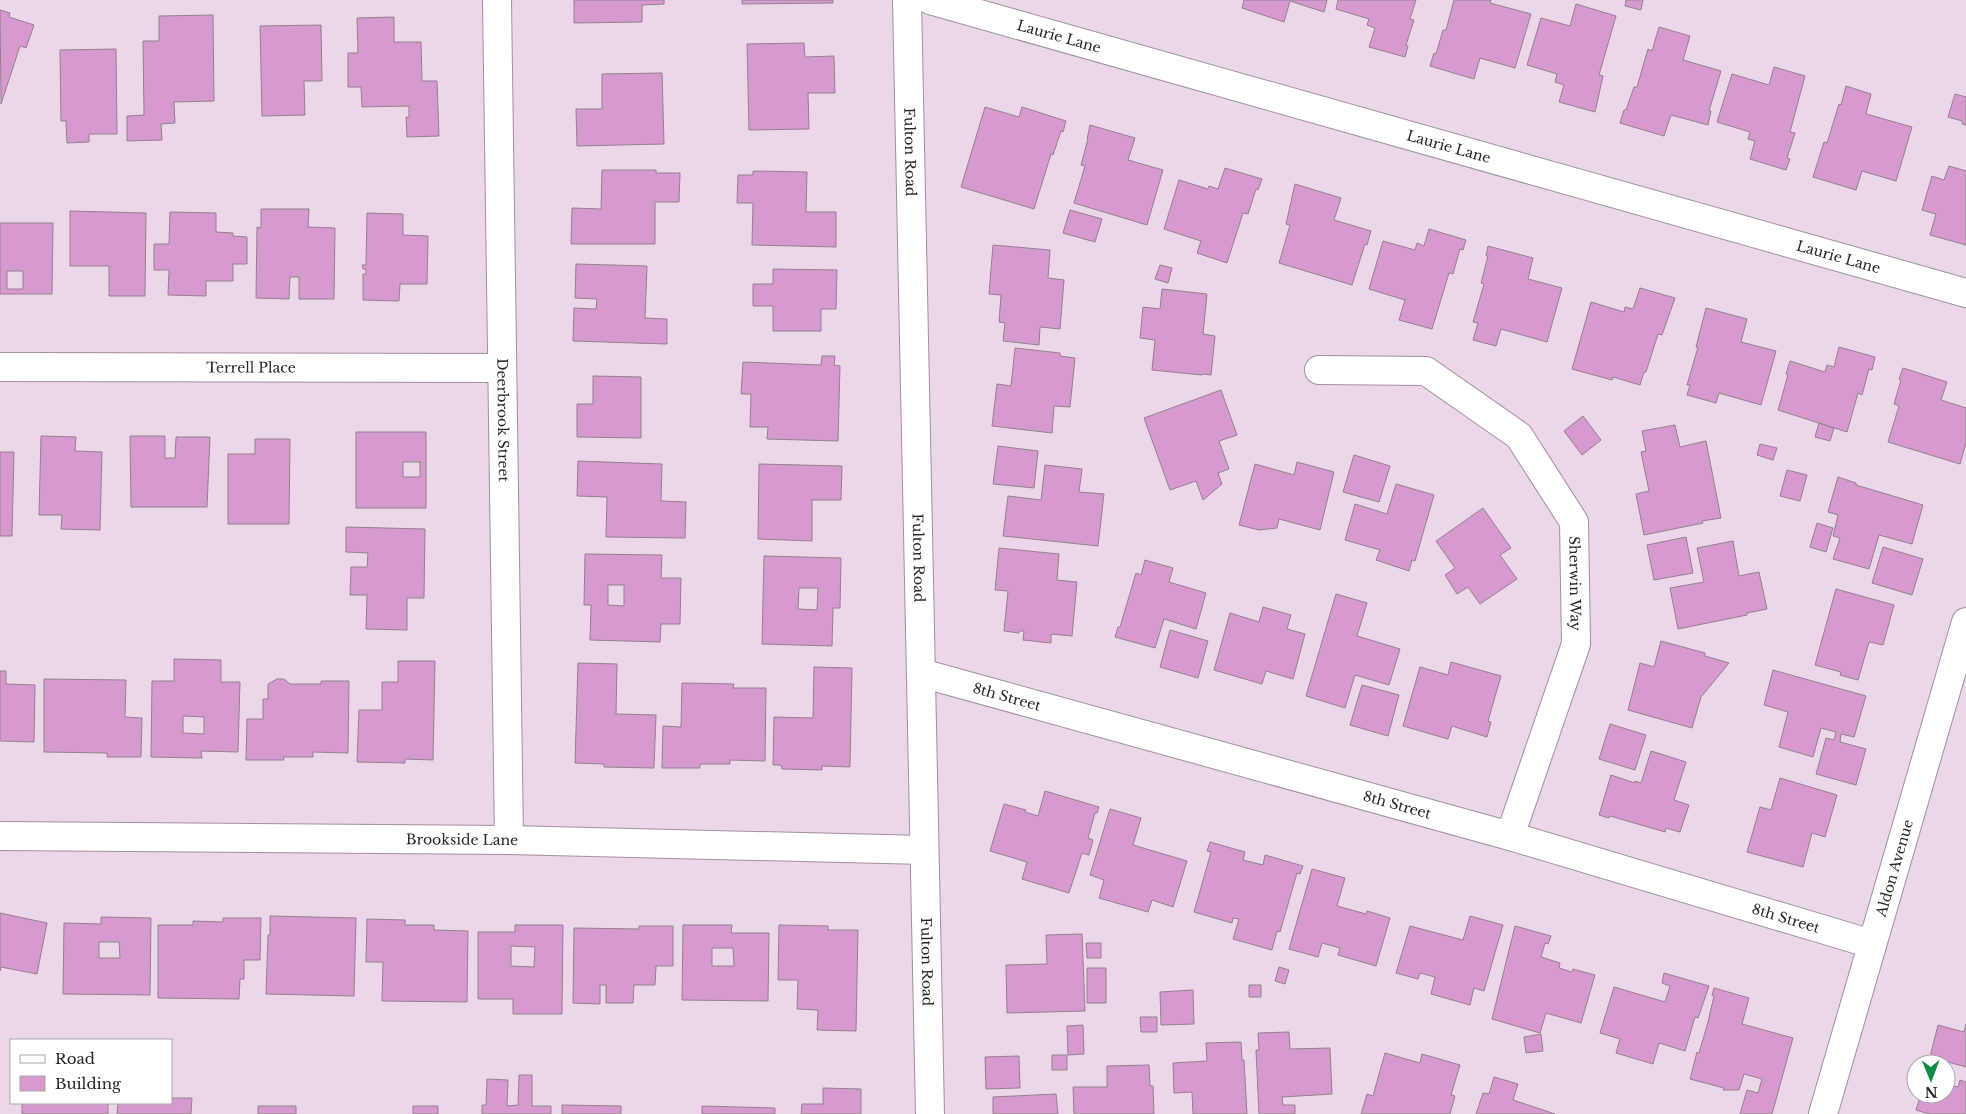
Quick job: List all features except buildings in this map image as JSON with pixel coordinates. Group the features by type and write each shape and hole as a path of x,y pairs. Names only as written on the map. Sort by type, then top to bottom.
{"street":[{"name":"Deerbrook Street","path":"497,0 509,840"},
{"name":"Fulton Road","path":"907,0 930,1114"},
{"name":"Laurie Lane","path":"930,0 1966,293"},
{"name":"Terrell Place","path":"0,367 502,368"},
{"name":"Sherwin Way","path":"1319,370 1426,371 1519,436 1574,522 1576,644 1510,836"},
{"name":"Aldon Avenue","path":"1823,1114 1966,622"},
{"name":"8th Street","path":"921,673 1510,836 1872,944"},
{"name":"Brookside Lane","path":"0,836 509,840 924,850"}]}
